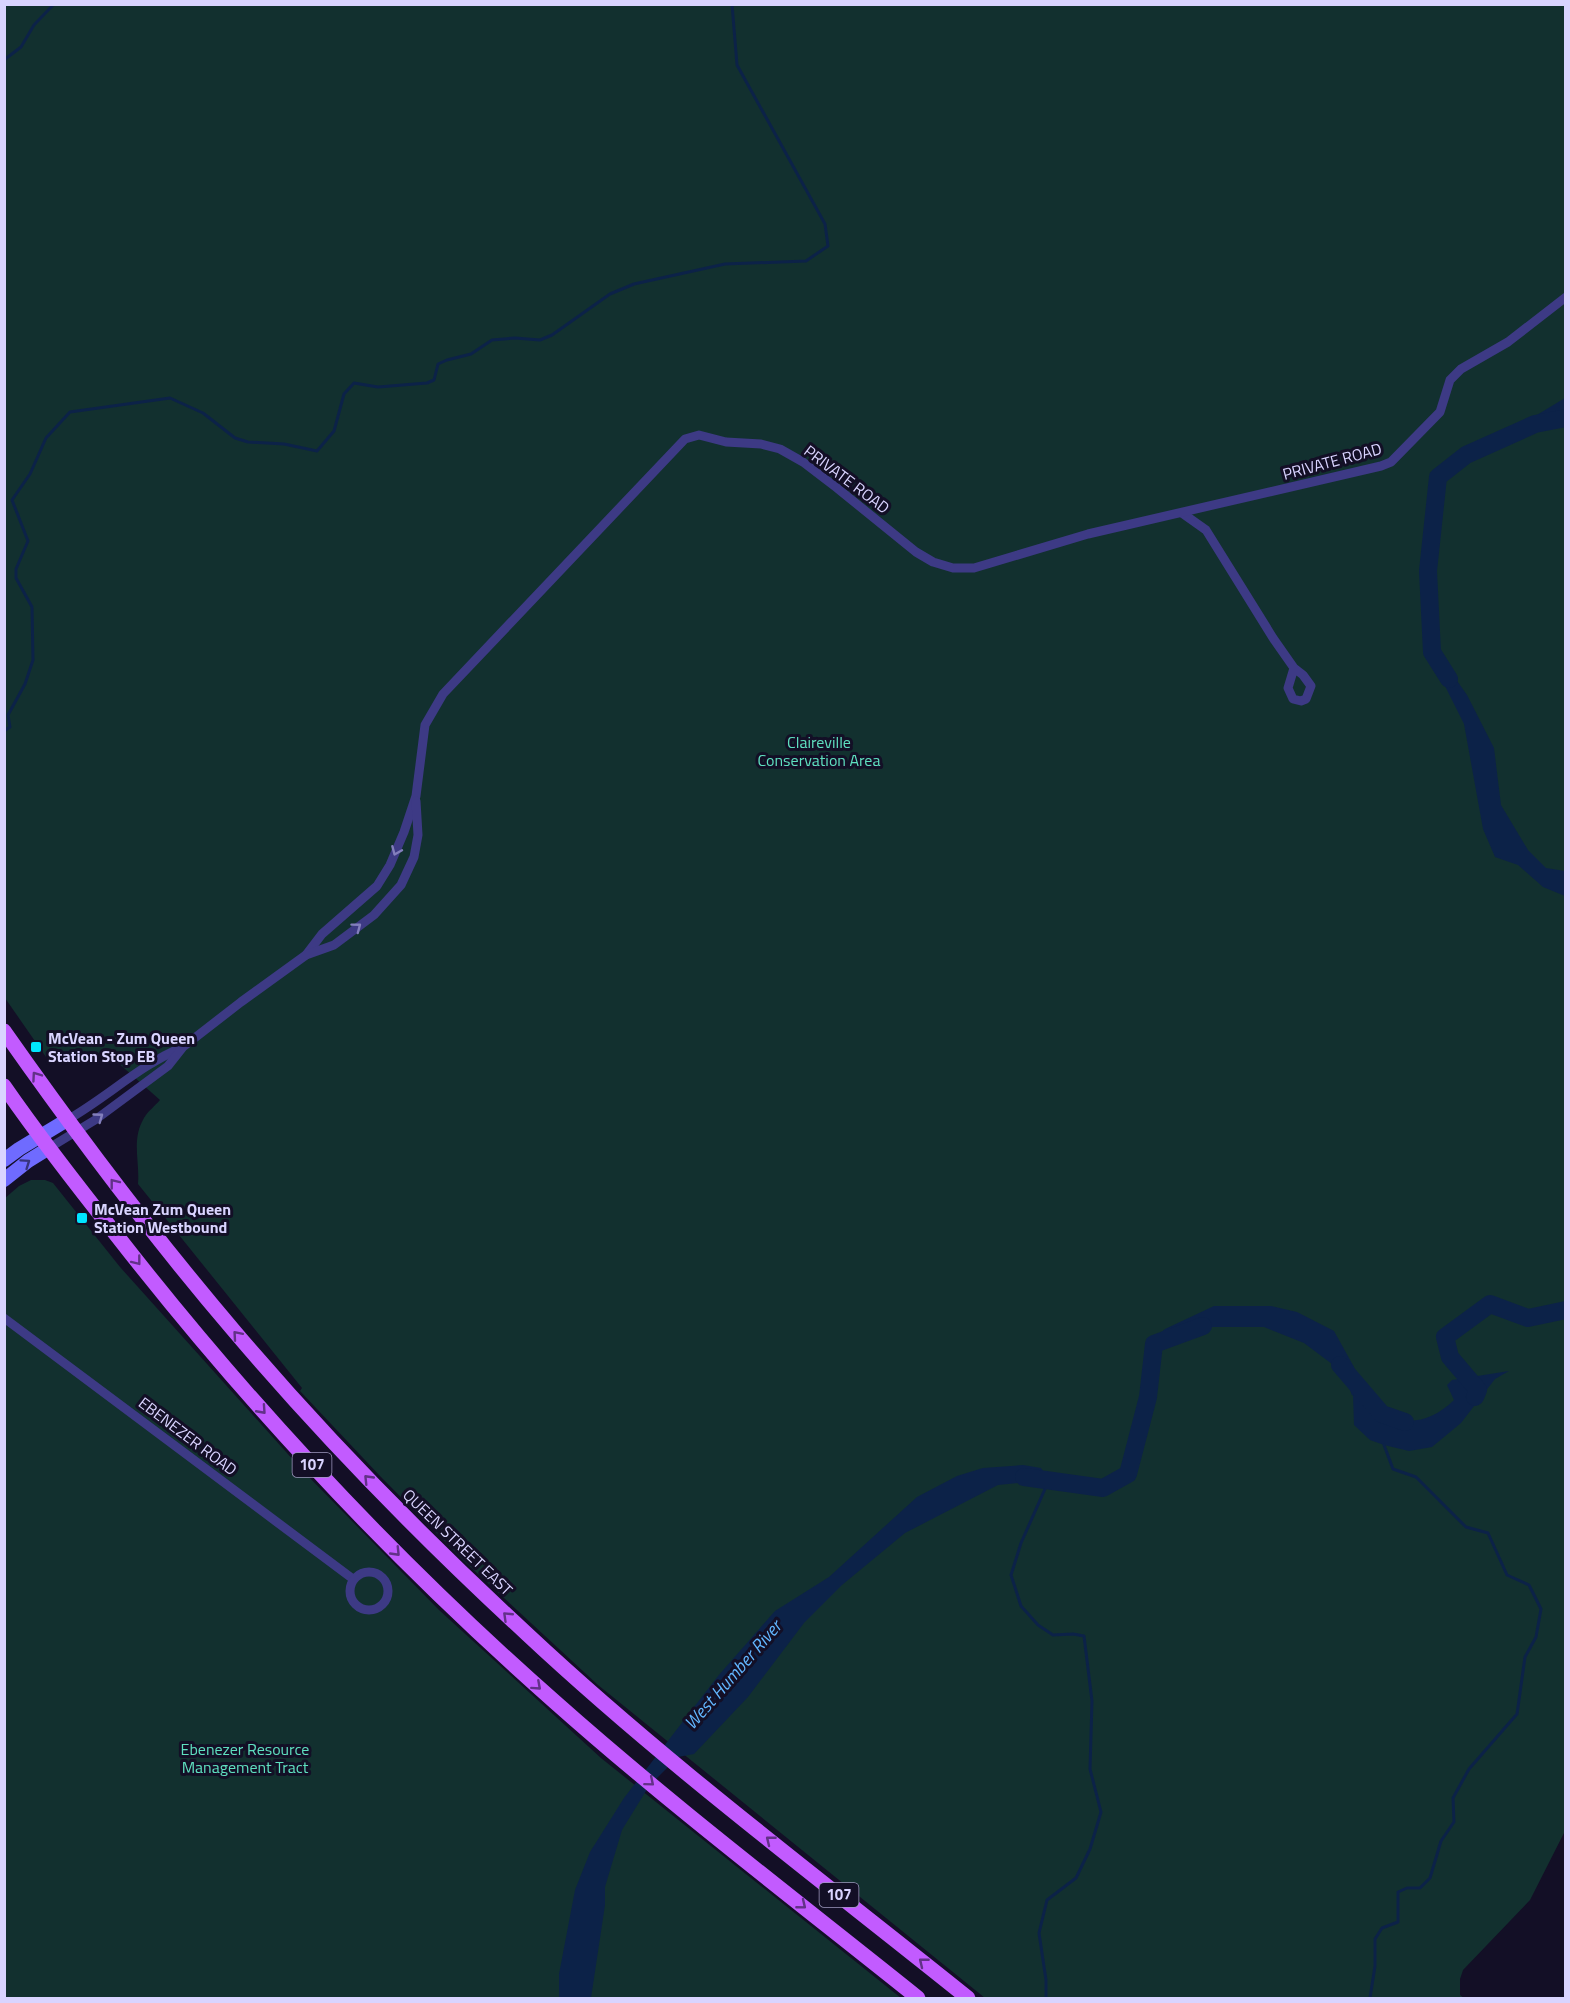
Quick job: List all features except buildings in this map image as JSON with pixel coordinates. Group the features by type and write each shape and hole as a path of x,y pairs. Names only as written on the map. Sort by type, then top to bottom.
{"main road":[{"name":"QUEEN STREET EAST","path":"4,1031 72,1126 201,1292 347,1458 424,1537 521,1629 629,1725 968,1998"},
{"name":"107","path":"4,1086 182,1317 316,1469 405,1562 460,1615 609,1749 918,1998"},
{"path":"4,1160 45,1142 72,1126"},
{"path":"4,1180 28,1161 45,1142"}],"street":[{"name":"PRIVATE ROAD","path":"416,796 425,725 443,694 686,440 699,435 726,442 760,444 780,449 803,462 916,552 933,562 953,568 974,568 1088,534 1391,462 1440,412 1450,380 1461,369 1508,342 1566,297"},
{"path":"1182,513 1206,530 1294,668"},
{"path":"306,955 322,934 377,886 390,865 416,796"},
{"path":"72,1126 95,1120 168,1066 183,1047 240,1002 306,955 334,945 374,915 401,885 414,857 418,835 416,796"},
{"path":"72,1126 88,1108 160,1057 183,1047"},
{"name":"EBENEZER ROAD","path":"4,1318 353,1580"},
{"path":"369,1571 381,1575 388,1592 384,1603 373,1610 360,1608 355,1604 349,1592 353,1580 363,1572 369,1571"}],"green space":[{"name":"Claireville Conservation Area","path":"4,5 1565,5 1565,1831 1530,1900 1463,1970 1460,1979 1460,1995 1464,1998 985,1998 598,1685 465,1562 300,1391 302,1388 138,1184 137,1142 140,1126 146,1115 160,1100 116,1061 46,1057 5,998"},
{"name":"Ebenezer Resource Management Tract","path":"31,1180 45,1180 53,1183 120,1267 304,1472 439,1610 601,1758 901,1998 5,1998 4,1199 19,1186"}],"water":[{"path":"1565,398 1565,427 1507,433"},
{"path":"1437,659 1446,665 1467,695 1494,748 1501,805 1528,850 1546,868 1565,871 1565,896 1543,887 1518,865 1495,857 1483,829 1464,724 1436,668"},
{"path":"1214,1306 1271,1306 1297,1312 1334,1331 1354,1367 1356,1384 1351,1388 1336,1367 1304,1343 1264,1327 1212,1327 1181,1334 1148,1352 1148,1344 1165,1329"},
{"path":"1509,1371 1495,1379 1461,1423 1432,1447 1409,1451 1384,1445 1370,1440 1354,1425 1353,1394 1380,1414 1401,1420 1419,1420 1437,1413 1454,1400 1447,1385 1452,1380"},
{"path":"1023,1465 1041,1468 1049,1480 998,1485 905,1533 842,1585 804,1623 748,1697 694,1754 678,1757 649,1786 622,1830 605,1887 605,1905 591,1998 559,1998 559,1974 575,1890 590,1852 624,1798 718,1676 775,1611 829,1577 917,1497 957,1476 983,1468"}],"waterway":[{"path":"4,60 21,47 34,25 54,4"},
{"path":"4,731 10,727 8,715 25,684 33,660 32,607 16,578 16,569 28,541 12,500 30,474 46,438 70,412 170,398 203,413 235,438 248,442 284,444 317,451 334,431 344,394 354,383 378,387 427,383 434,380 438,364 471,354 492,340 515,338 540,340 552,335 610,294 634,284 725,264 806,261 828,246 825,224 737,65 732,4"},
{"name":"West Humber River","path":"1449,679 1432,652 1428,571 1438,477 1466,455 1535,424 1566,418"},
{"name":"West Humber River","path":"1475,1397 1478,1390 1450,1357 1445,1337 1490,1304 1528,1318 1566,1310"},
{"name":"West Humber River","path":"1024,1477 1103,1488 1128,1474 1148,1397 1154,1344 1203,1326"},
{"name":"West Humber River","path":"1340,1365 1382,1414 1405,1422"},
{"path":"1351,1388 1353,1394"},
{"path":"1370,1998 1375,1966 1375,1939 1382,1928 1398,1922 1398,1892 1407,1888 1420,1888 1430,1878 1441,1841 1454,1822 1453,1798 1469,1769 1517,1714 1525,1657 1536,1637 1541,1609 1529,1585 1507,1575 1488,1533 1466,1527 1416,1477 1393,1469 1384,1445"},
{"path":"1046,1998 1046,1980 1039,1933 1047,1900 1076,1878 1090,1849 1101,1812 1090,1769 1092,1701 1084,1636 1053,1635 1038,1625 1021,1606 1011,1575 1021,1543 1049,1480"}],"place":[{"name":"McVean - Zum Queen Station Stop EB","path":"36,1047"},
{"name":"McVean Zum Queen Station Westbound","path":"82,1218"}]}
